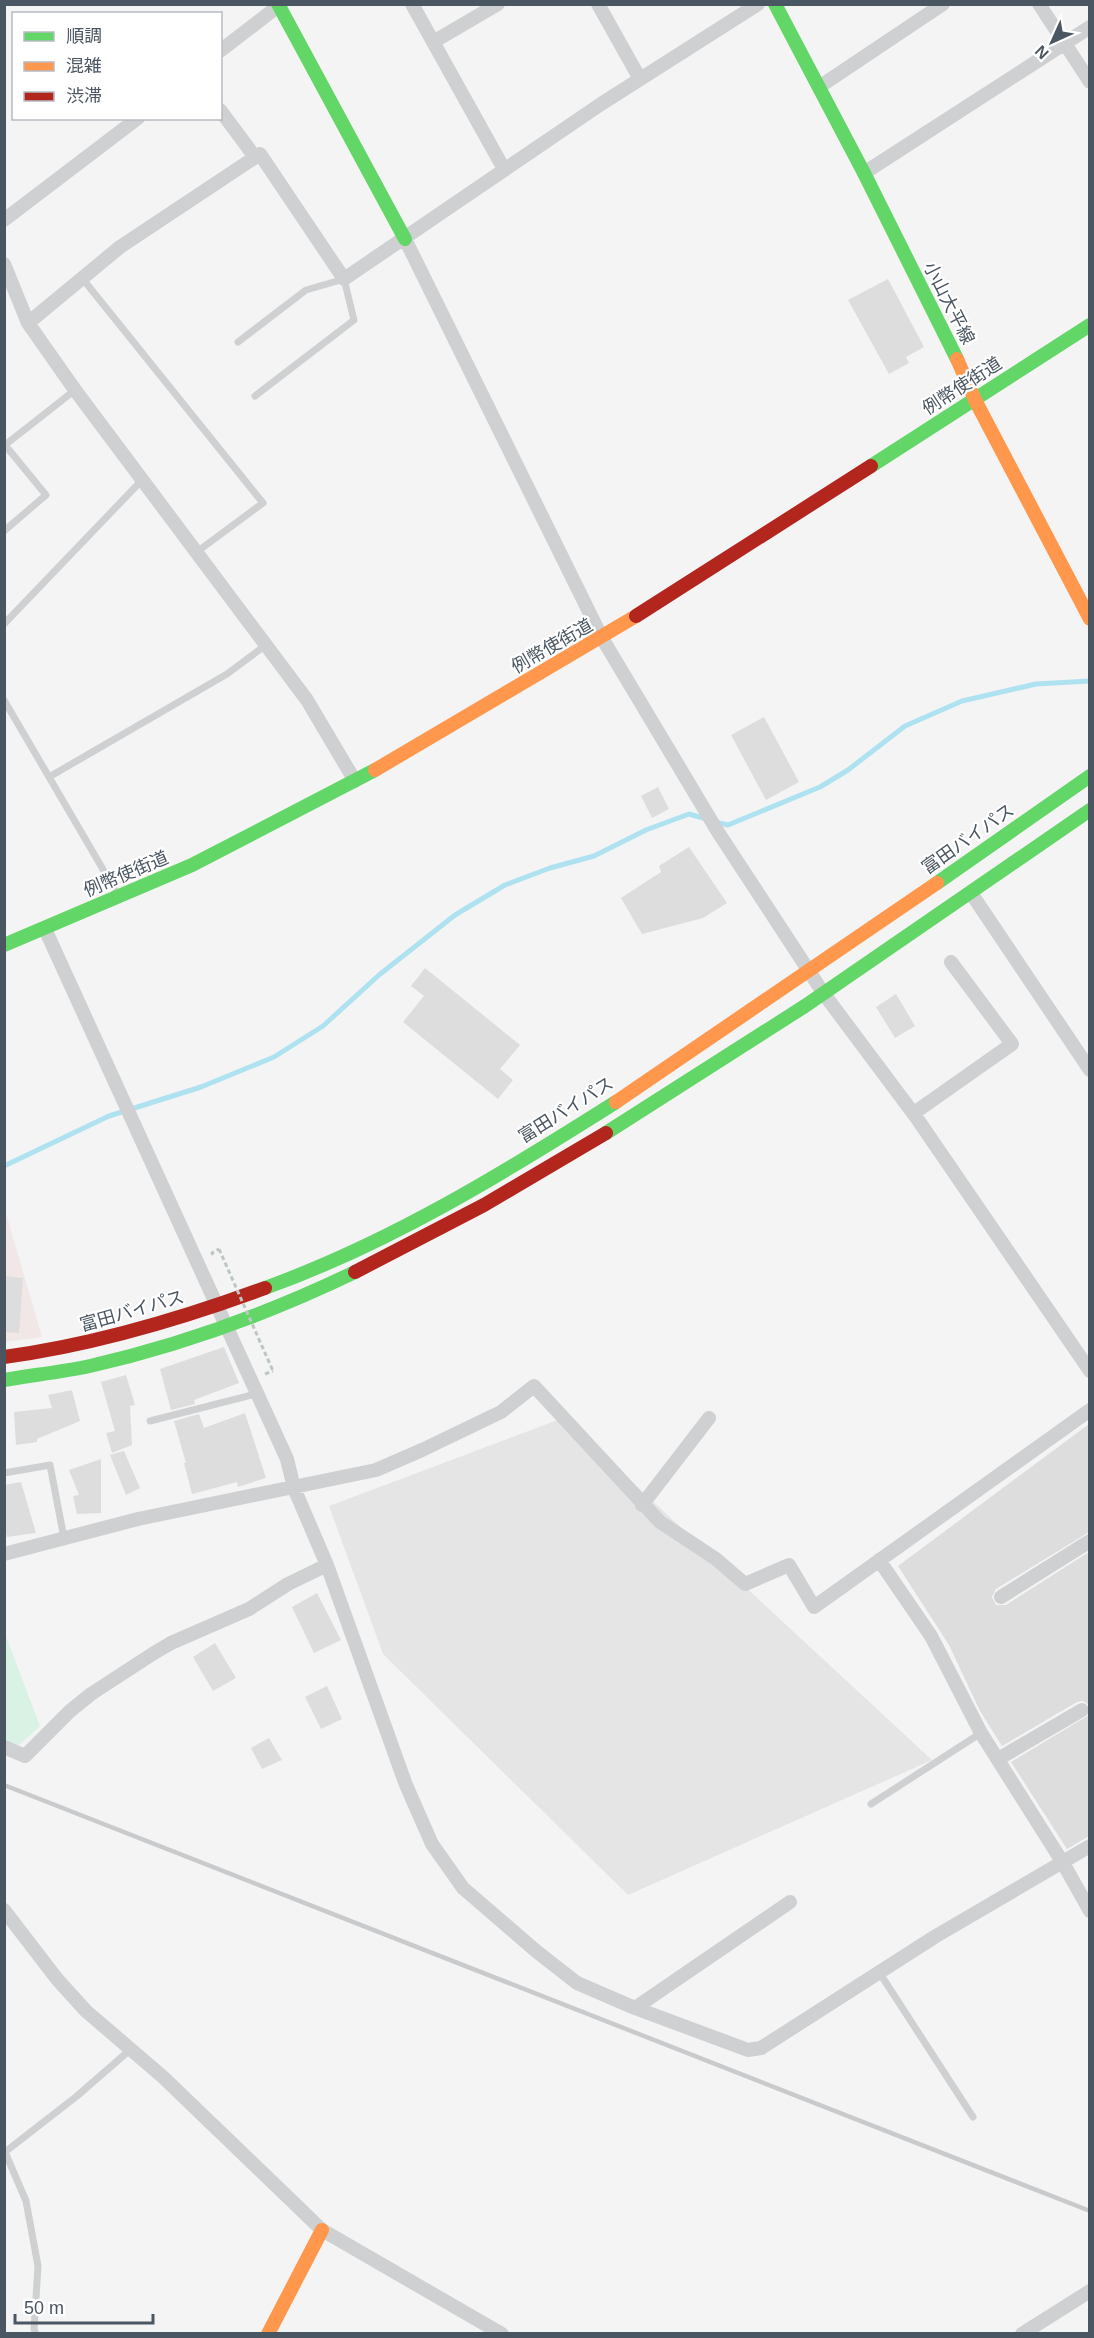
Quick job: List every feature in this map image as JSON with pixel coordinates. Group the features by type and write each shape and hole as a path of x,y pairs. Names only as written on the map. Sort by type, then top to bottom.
{"main road":[{"name":"小山大平線","path":"775,4 864,173 965,374 975,400 1089,619"},
{"path":"279,5 405,239"},
{"name":"例幣使街道","path":"4,945 192,865 356,781 602,638 1089,325"},
{"name":"富田バイパス","path":"4,1357 62,1350 119,1335 297,1276 334,1260 474,1189 713,1038 1089,776"},
{"path":"4,1380 89,1366 226,1328 348,1276 473,1213 716,1066 1089,810"},
{"path":"268,2334 322,2230"}],"street":[{"path":"412,4 504,169"},
{"path":"433,42 498,4"},
{"path":"598,4 640,79"},
{"path":"28,323 120,247 260,154 345,279 504,169 758,4"},
{"path":"819,87 943,4"},
{"path":"1039,4 1089,82"},
{"path":"222,49 279,5"},
{"path":"864,173 1089,27"},
{"path":"222,113 255,157"},
{"path":"4,220 135,120"},
{"path":"405,239 602,638 718,832 808,971 914,1113 1089,1371"},
{"path":"4,264 28,323 75,390 267,644 307,700 356,781"},
{"path":"971,893 1089,1070"},
{"path":"45,929 287,1459 294,1488 327,1564 406,1785 432,1844 463,1888 577,1983 635,2008 748,2050 761,2048 936,1936 1089,1846"},
{"path":"914,1113 1012,1044 951,962"},
{"path":"4,1554 138,1519 376,1470 501,1412 534,1386 660,1522 716,1559 745,1584 789,1566 814,1607 1089,1410"},
{"path":"642,1505 709,1418"},
{"path":"1001,1597 1089,1541"},
{"path":"879,1560 931,1636 981,1733 1063,1863 1089,1911"},
{"path":"4,1747 25,1756 76,1705 154,1653 171,1643 249,1609 288,1584 327,1564"},
{"path":"998,1760 1082,1710"},
{"path":"635,2008 790,1902"},
{"path":"4,1910 57,1979 86,2011 163,2077 322,2230 500,2333"},
{"path":"1022,2334 1089,2291"}],"lane":[{"path":"82,278 263,503 198,551"},
{"path":"238,342 306,290 345,279 354,320 255,396"},
{"path":"4,531 46,495 5,445 75,390"},
{"path":"4,624 143,479"},
{"path":"49,777 227,674 267,644"},
{"path":"4,700 119,897"},
{"path":"150,1421 256,1394"},
{"path":"4,1473 50,1465 64,1538"},
{"path":"871,1804 981,1733"},
{"path":"879,1972 973,2117"},
{"path":"36,2334 34,2329 38,2266 26,2201 5,2152 77,2096 131,2049"}],"path":[{"path":"219,1249 273,1371"}],"shaded area":[{"path":"5,1210 42,1337 5,1342"},
{"path":"563,1418 932,1760 628,1895 383,1654 329,1506"}],"green space":[{"path":"4,1631 40,1726 18,1746 5,1741"}],"building":[{"path":"888,279 924,347 906,357 909,363 889,374 848,300"},
{"path":"764,717 799,782 766,800 731,735"},
{"path":"658,787 669,809 652,818 641,796"},
{"path":"689,847 727,903 703,918 642,934 621,898 661,872 659,866"},
{"path":"425,968 520,1045 500,1069 513,1080 498,1099 403,1022 424,996 411,986"},
{"path":"896,994 915,1026 895,1038 876,1007"},
{"path":"4,1276 23,1278 19,1333 4,1332"},
{"path":"224,1347 239,1383 194,1400 195,1404 171,1410 160,1369"},
{"path":"126,1375 135,1405 130,1406 132,1445 112,1453 106,1433 115,1431 101,1382"},
{"path":"72,1390 80,1421 37,1439 37,1442 16,1445 14,1412 52,1408 48,1395"},
{"path":"245,1413 266,1478 238,1487 237,1482 192,1494 174,1421 199,1414 204,1428"},
{"path":"1089,1424 1089,1532 996,1589 992,1597 996,1605 1006,1605 1089,1552 1089,1705 1083,1701 1077,1702 1002,1746 980,1711 949,1645 898,1566"},
{"path":"124,1451 140,1488 126,1495 110,1455"},
{"path":"101,1459 101,1513 77,1514 73,1496 79,1495 69,1470"},
{"path":"21,1482 36,1533 7,1537 4,1525 4,1485"},
{"path":"317,1593 341,1640 314,1653 292,1607"},
{"path":"215,1643 236,1678 213,1691 193,1657"},
{"path":"327,1686 342,1719 321,1729 305,1697"},
{"path":"1089,1715 1089,1836 1067,1849 1011,1762"},
{"path":"269,1738 282,1760 262,1769 251,1748"}],"waterway":[{"path":"715,822 728,825 820,787 848,770 905,726 962,701 1036,684 1090,681"},
{"path":"4,1166 109,1116 201,1087 274,1057 323,1026 379,975 455,915 505,885 550,868 594,856 646,830 689,814 707,819"}],"railway":[{"path":"4,1785 1090,2211"}],"traffic: fast":[{"path":"278,4 405,239"},
{"path":"775,4 864,173 957,359"},
{"path":"871,466 1090,325"},
{"path":"4,945 192,865 375,770"},
{"path":"937,883 1090,776"},
{"path":"606,1133 805,1006 1090,810"},
{"path":"265,1288 357,1250 445,1205 616,1102"},
{"path":"4,1380 90,1366 192,1338 291,1301 355,1272"}],"traffic: slow":[{"path":"957,359 975,400 1090,619"},
{"path":"375,770 636,616"},
{"path":"616,1102 937,883"},
{"path":"268,2334 322,2230"}],"traffic: jam":[{"path":"636,616 871,466"},
{"path":"355,1272 484,1205 606,1133"},
{"path":"4,1357 71,1346 137,1330 265,1288"}]}
